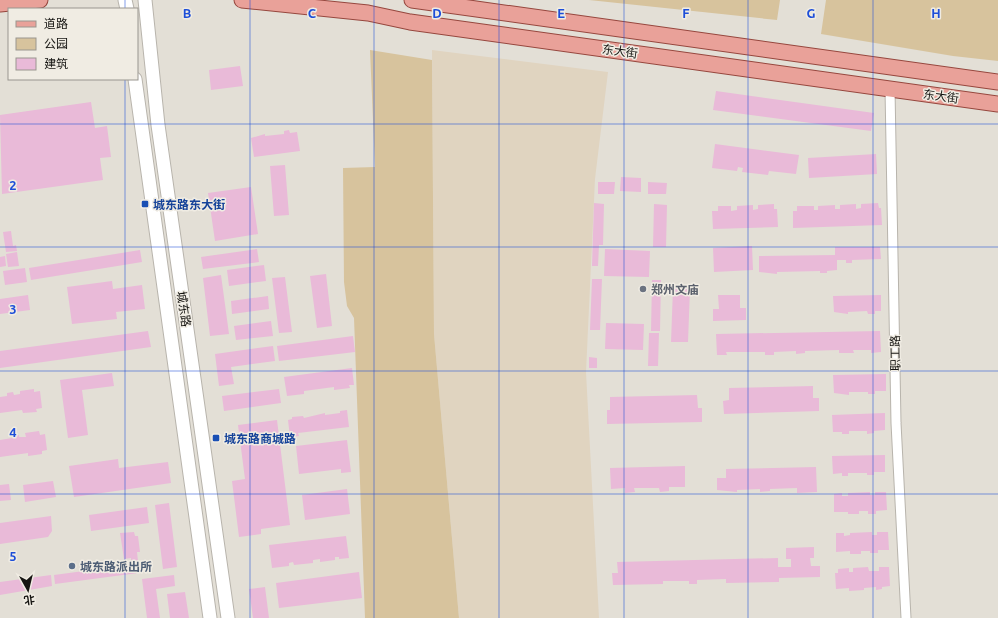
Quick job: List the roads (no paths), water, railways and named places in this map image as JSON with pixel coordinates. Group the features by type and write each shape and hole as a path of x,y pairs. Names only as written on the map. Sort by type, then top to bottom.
{"main road":[{"path":"0,4 40,0"},
{"name":"城东路","path":"145,0 158,125 228,618"},
{"name":"东大街","path":"242,0 368,13 410,22 998,104"},
{"name":"东大街","path":"412,0 998,82"},
{"name":"城东路","path":"135,80 210,618"}],"street":[{"name":"职工路","path":"890,89 896,423 906,618"}],"place":[{"name":"城东路东大街","path":"145,204"},
{"name":"郑州文庙","path":"643,289"},
{"name":"城东路商城路","path":"216,438"},
{"name":"城东路派出所","path":"72,566"}]}
